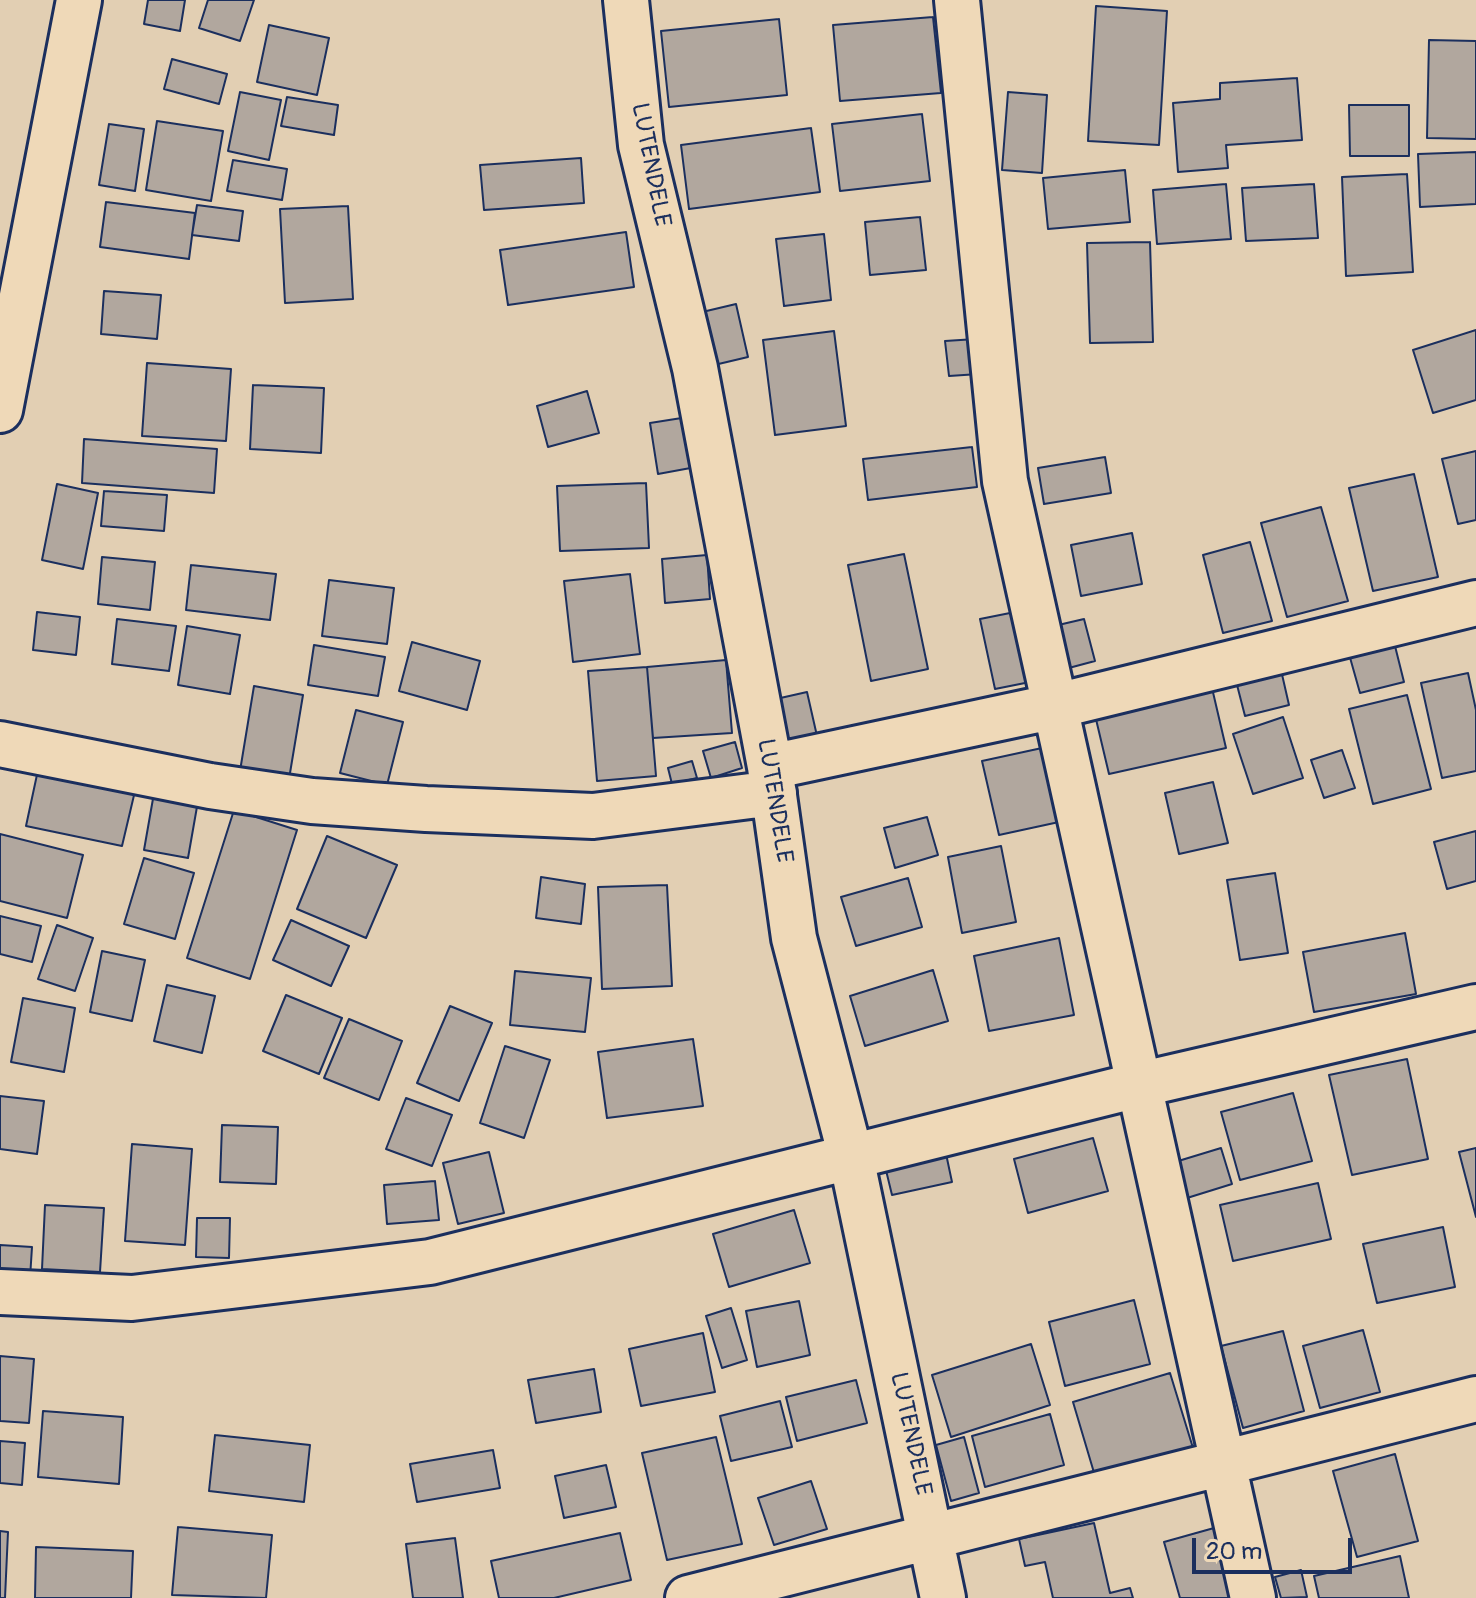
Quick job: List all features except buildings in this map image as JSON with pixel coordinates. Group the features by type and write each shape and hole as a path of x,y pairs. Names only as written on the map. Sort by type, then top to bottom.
{"street":[{"path":"0,410 79,0"},
{"name":"LUTENDELE","path":"626,0 641,145 695,368 772,780 794,938 851,1157 943,1598"},
{"path":"957,0 1005,481 1253,1598"},
{"path":"0,744 210,786 312,801 593,816 772,780 1056,706 1476,603"},
{"path":"0,1292 132,1298 430,1262 1138,1085 1476,1007"},
{"path":"688,1598 1476,1399"}]}
